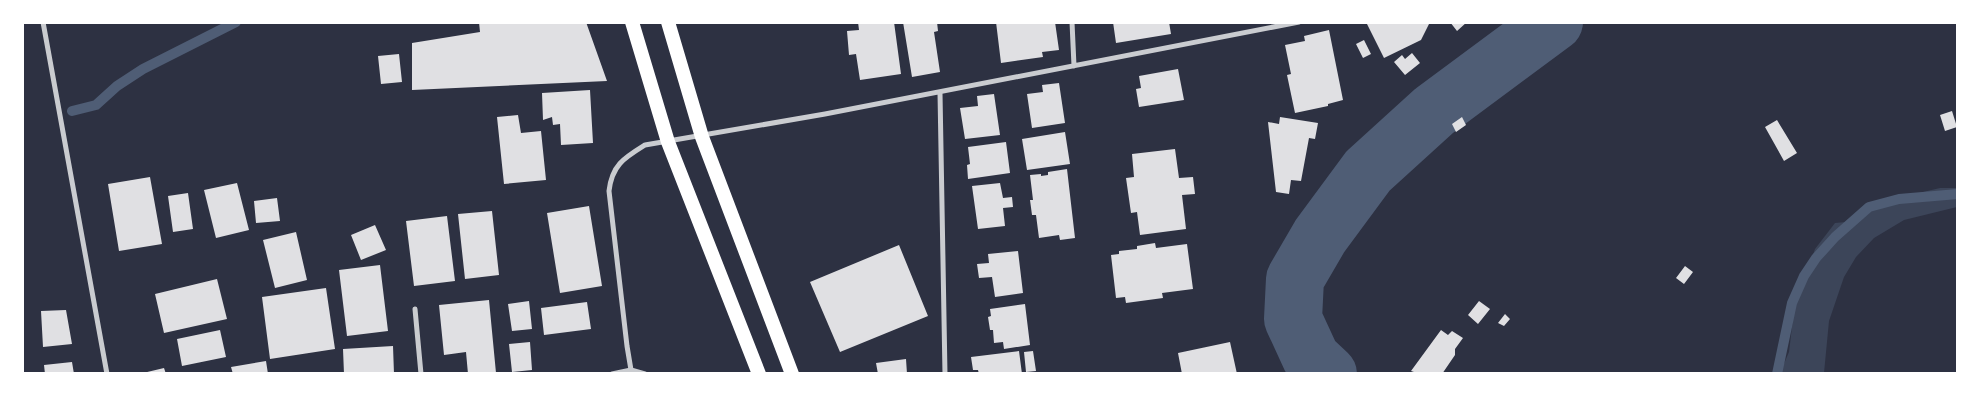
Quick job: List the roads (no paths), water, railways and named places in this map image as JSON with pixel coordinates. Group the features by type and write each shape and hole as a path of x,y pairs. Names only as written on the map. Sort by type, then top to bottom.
{"highway":[{"path":"632,22 668,142 759,374"},
{"path":"668,22 702,136 792,374"}],"street":[{"path":"43,22 107,374"},
{"path":"1072,22 1074,66"},
{"path":"631,370 610,201 610,182 616,167 628,156 645,145 940,93 1299,22"},
{"path":"940,93 945,374"},
{"path":"415,309 421,374"},
{"path":"612,374 631,370 645,374"}],"waterway":[{"path":"72,111 96,105 117,86 143,69 236,22"},
{"path":"1328,374 1311,358 1293,319 1295,279 1320,236 1368,171 1434,111 1554,22"},
{"path":"1777,374 1792,303 1804,276 1816,258 1835,237 1869,207 1899,199 1958,194"}]}
